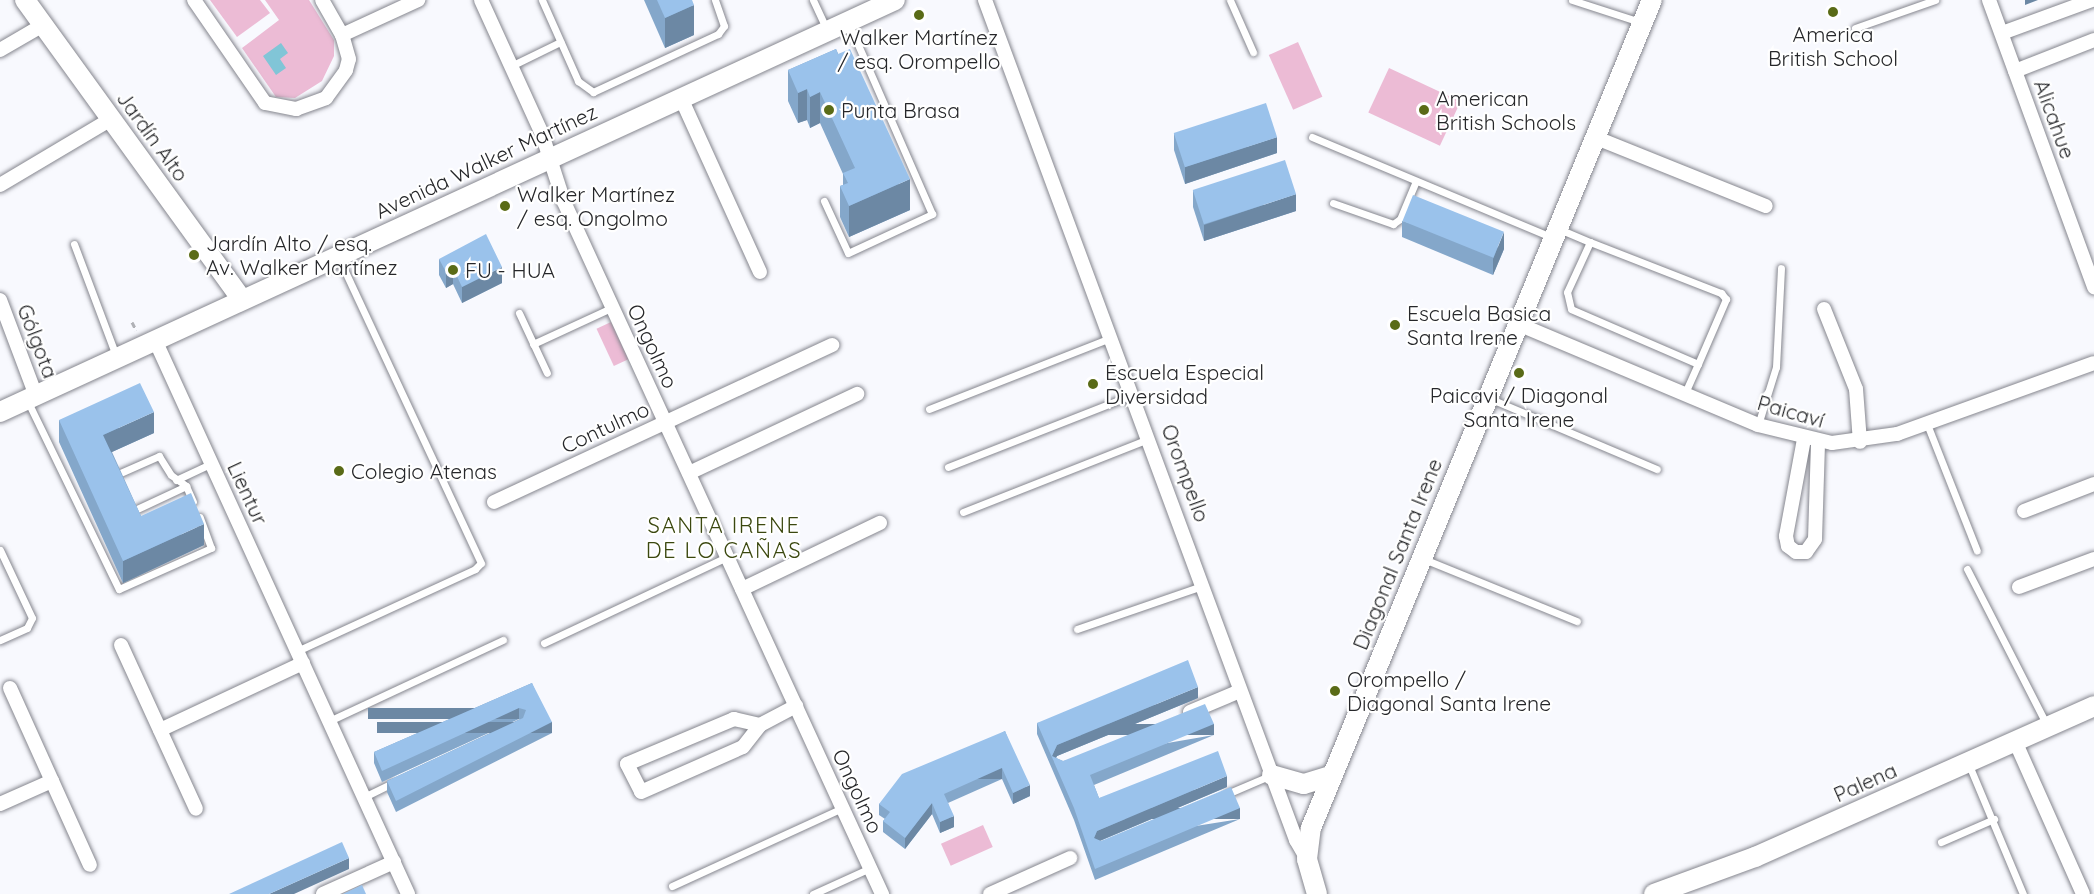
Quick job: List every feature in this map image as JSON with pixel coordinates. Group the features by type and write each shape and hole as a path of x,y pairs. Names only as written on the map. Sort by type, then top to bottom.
{"street":[{"name":"Jardín Alto","path":"25,0 242,300"},
{"path":"194,0 265,103 275,106 306,107 335,90 349,59 342,35 322,0"},
{"path":"342,35 418,0"},
{"name":"Ongolmo","path":"481,0 550,158 561,194 882,894"},
{"name":"Avenida Walker Martínez","path":"0,412 895,0"},
{"name":"Orompello","path":"985,0 1240,691 1306,859 1317,894"},
{"name":"Diagonal Santa Irene","path":"1306,859 1311,828 1331,776 1652,0"},
{"name":"Alicahue","path":"1989,0 2094,287"},
{"path":"2002,33 2092,0"},
{"path":"0,50 43,25"},
{"path":"2015,71 2094,40"},
{"path":"681,98 760,272"},
{"path":"0,184 111,119"},
{"path":"1594,137 1766,206"},
{"name":"Gólgota","path":"0,300 31,398"},
{"path":"1824,309 1856,389 1860,442"},
{"name":"Paicaví","path":"1518,324 1758,425 1811,441 1860,442 1927,424 2094,363"},
{"name":"Lientur","path":"155,340 408,894"},
{"name":"Contulmo","path":"494,502 832,345"},
{"path":"689,473 857,394"},
{"path":"1811,441 1815,539 1806,552 1796,552 1788,546 1786,536 1811,441"},
{"path":"2024,511 2094,484"},
{"path":"742,589 880,523"},
{"path":"2019,587 2094,559"},
{"path":"121,645 196,809"},
{"path":"160,730 300,657"},
{"path":"10,688 90,865"},
{"path":"1180,716 1240,691"},
{"path":"760,725 734,719 627,764 641,792 743,747 760,725 795,706"},
{"name":"Palena","path":"1654,894 1755,857 2094,706"},
{"path":"2015,741 2083,894"},
{"path":"1272,775 1304,784 1331,776"},
{"path":"0,804 52,781"},
{"path":"990,894 1070,858"},
{"path":"323,894 394,862"}],"lane":[{"path":"542,0 578,81 593,92 718,34 724,26 715,0"},
{"path":"813,0 827,31"},
{"path":"1230,0 1253,52"},
{"path":"1572,0 1642,23"},
{"path":"1855,28 1935,0"},
{"path":"824,201 848,253 932,214 848,21"},
{"path":"511,66 560,42"},
{"path":"1312,137 1416,181 1555,233 1590,242 1720,293 1726,299 1685,393"},
{"path":"1333,203 1393,224 1400,219 1416,181"},
{"path":"1590,242 1567,292 1571,309 1698,364"},
{"path":"74,244 116,358"},
{"path":"300,657 475,569 481,563 338,256"},
{"path":"1758,425 1776,367 1781,268"},
{"path":"533,344 613,307"},
{"path":"519,313 547,373"},
{"path":"929,409 1110,338"},
{"path":"948,467 1132,395"},
{"path":"1488,397 1657,469"},
{"path":"31,398 119,589 211,548 186,486 176,480 159,456 118,474"},
{"path":"1927,424 1977,551"},
{"path":"963,512 1148,439"},
{"path":"176,480 211,464"},
{"path":"137,509 186,486"},
{"path":"0,550 32,618 27,628 0,640"},
{"path":"544,643 727,557"},
{"path":"1422,558 1577,621"},
{"path":"1967,569 2048,727"},
{"path":"1077,629 1202,586"},
{"path":"329,721 503,640"},
{"path":"1968,762 1994,819 2023,894"},
{"path":"1219,797 1272,775"},
{"path":"364,797 406,778"},
{"path":"672,886 842,808"},
{"path":"1941,842 1994,819"},
{"path":"813,894 870,868"}],"shaded area":[{"path":"210,0 260,0 270,13 237,37"},
{"path":"265,0 309,0 334,40 334,56 322,81 295,98 276,97 242,48 279,20"},
{"path":"1298,42 1322,97 1293,110 1269,55"},
{"path":"1389,68 1461,101 1440,146 1368,112"},
{"path":"611,322 628,359 614,366 596,329"},
{"path":"983,825 993,847 951,866 941,844"}],"water":[{"path":"281,43 288,53 280,59 286,68 276,75 263,56"}],"building":[{"path":"657,0 692,0 694,5 665,18"},
{"path":"836,49 838,54 850,49 910,179 849,206 840,186 848,183 843,173 855,168 820,92 810,97 807,89 798,93 788,70"},
{"path":"1266,103 1277,137 1185,167 1174,133"},
{"path":"1285,160 1296,194 1204,224 1193,190"},
{"path":"1413,195 1504,232 1493,258 1403,221"},
{"path":"486,234 502,267 462,287 453,268 446,272 439,259"},
{"path":"140,383 154,412 103,435 141,516 191,493 204,524 123,561 59,420"},
{"path":"1188,660 1198,687 1057,745 1052,756 1063,761 1205,704 1214,724 1090,775 1099,798 1218,751 1227,776 1097,831 1094,838 1101,841 1231,787 1240,808 1095,869 1074,808 1037,723"},
{"path":"532,683 552,722 396,801 387,781 523,718 526,710 519,708 382,771 374,752"},
{"path":"1005,731 1030,785 1013,793 1002,768 944,794 954,816 940,822 932,803 905,838 883,821 890,812 879,804 902,774"},
{"path":"342,842 349,858 269,894 229,894"},
{"path":"362,885 366,894 343,894"}],"place":[{"name":"America British School","path":"1833,12"},
{"name":"Walker Martínez / esq. Orompello","path":"919,15"},
{"name":"Punta Brasa","path":"829,110"},
{"name":"American British Schools","path":"1424,110"},
{"name":"Walker Martínez / esq. Ongolmo","path":"505,206"},
{"name":"Jardín Alto / esq. Av. Walker Martínez","path":"194,255"},
{"name":"FU - HUA","path":"453,270"},
{"name":"Escuela Basica Santa Irene","path":"1395,325"},
{"name":"Paicavi / Diagonal Santa Irene","path":"1519,373"},
{"name":"Escuela Especial Diversidad","path":"1093,384"},
{"name":"Colegio Atenas","path":"339,471"},
{"name":"Orompello / Diagonal Santa Irene","path":"1335,691"}],"district":[{"name":"SANTA IRENE DE LO CAÑAS","path":"724,538"}]}
